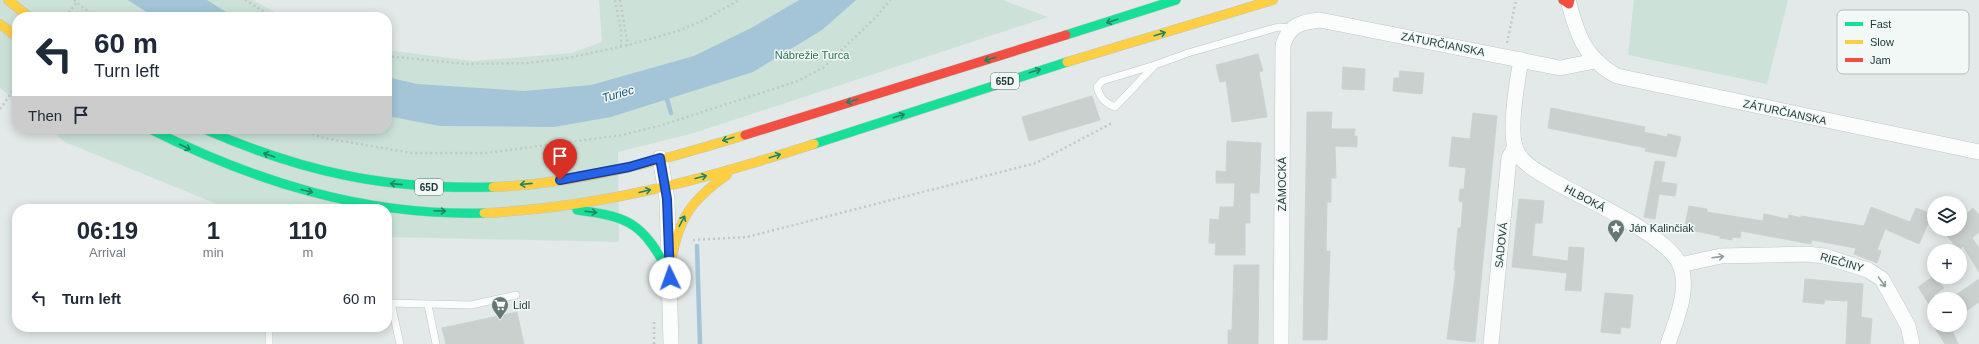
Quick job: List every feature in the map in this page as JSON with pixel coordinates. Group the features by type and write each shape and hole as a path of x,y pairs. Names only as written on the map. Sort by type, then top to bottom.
{"main road":[{"path":"8,0 23,12"},
{"name":"65D","path":"215,134 238,144 302,166 340,175 383,182 430,187 474,188 548,182 629,167 712,144 1176,0"},
{"name":"65D","path":"392,207 430,211 472,212 552,208 593,202 665,186 738,168 1037,71 1273,0"},
{"path":"0,24 12,33"},
{"name":"65D","path":"160,134 200,155 295,188 368,204"},
{"path":"669,272 676,234 680,223 692,202 717,181 738,168"},
{"path":"552,208 595,212 619,218 646,235 669,272"}],"street":[{"name":"ZÁTURČIANSKA","path":"1567,1 1578,36 1595,61 1605,69 1623,77 1979,152"},
{"name":"ZÁTURČIANSKA","path":"1292,28 1305,21 1320,20 1560,68 1595,61"},
{"name":"ZÁMOCKÁ","path":"1281,344 1283,44 1286,35 1292,28"},
{"name":"HLBOKÁ","path":"1521,60 1513,116 1515,146 1524,162 1535,170 1654,237 1672,252 1680,265 1683,281 1682,298 1668,344"},
{"name":"SADOVÁ","path":"1491,344 1510,158 1515,146"},
{"path":"660,158 667,199 671,344"},
{"name":"RIEČINY","path":"1680,265 1721,256 1807,254 1824,256 1868,270 1882,279 1908,326 1912,344"}],"lane":[{"path":"1155,64 1115,108 1105,102 1098,93 1097,87 1102,81 1188,53 1278,27 1292,28"},
{"path":"392,303 471,305 516,295"},
{"path":"428,305 436,344"},
{"path":"392,314 400,344"},
{"path":"269,333 269,344"}],"path":[{"path":"245,0 265,12"},
{"path":"615,0 621,31 621,47"},
{"path":"620,0 628,45"},
{"path":"392,56 467,64 528,63 568,58 621,47 660,36 702,21 740,0"},
{"path":"312,134 324,138 412,153 486,153 622,135 659,126 798,81 824,67 876,17 890,0"},
{"path":"1504,56 1516,0"},
{"path":"69,12 76,1 88,12"},
{"path":"0,109 12,92"},
{"path":"686,244 700,238 747,237 1036,163 1112,124"},
{"path":"654,318 654,344"}],"green space":[{"path":"0,0 253,0 274,12 12,12 12,98 0,88"},
{"name":"Nábrežie Turca","path":"599,0 1003,0 1048,17 694,133 618,152 619,242 392,237 392,204 217,204 65,142 55,134 392,134 392,51 473,61 571,53 602,42"},
{"path":"1634,0 1788,0 1767,84 1628,55"}],"water":[{"path":"128,0 207,0 226,12 146,12"},
{"name":"Turiec","path":"799,0 856,0 822,30 753,72 611,117 554,127 440,126 392,117 392,78 417,84 524,91 591,85 694,56 753,27"}],"building":[{"path":"1258,54 1263,71 1259,72 1267,117 1232,122 1226,81 1220,82 1216,65"},
{"path":"1343,67 1365,69 1364,90 1342,89"},
{"path":"1400,71 1424,73 1422,94 1393,91 1394,78 1399,78"},
{"path":"1092,96 1100,120 1029,141 1022,117"},
{"path":"1551,108 1645,127 1644,132 1667,137 1668,134 1681,137 1676,157 1645,151 1646,148 1548,128"},
{"path":"1307,112 1332,112 1331,129 1355,129 1354,136 1357,136 1357,147 1335,146 1336,178 1331,178 1331,202 1327,202 1326,251 1330,251 1327,340 1303,340"},
{"path":"1473,113 1497,116 1475,342 1447,339 1456,270 1454,270 1458,228 1461,228 1463,202 1459,201 1460,189 1464,189 1466,168 1449,166 1452,137 1470,139"},
{"path":"1227,141 1261,143 1259,193 1250,193 1250,223 1245,223 1245,255 1215,255 1216,243 1209,243 1210,219 1219,220 1220,207 1234,207 1235,183 1216,183 1216,171 1226,172"},
{"path":"1655,161 1665,162 1661,182 1677,184 1675,196 1659,194 1655,219 1644,217"},
{"path":"1519,199 1544,201 1542,223 1535,223 1532,256 1568,261 1569,247 1584,248 1581,291 1565,290 1567,273 1512,267"},
{"path":"1689,206 1707,209 1707,212 1763,221 1764,214 1788,219 1789,215 1801,218 1801,216 1864,226 1871,207 1910,222 1916,208 1927,212 1927,226 1919,244 1885,229 1877,250 1881,251 1877,263 1854,254 1856,248 1812,240 1811,244 1741,231 1740,238 1732,237 1732,240 1690,230 1691,226 1685,225"},
{"path":"1973,208 1979,215 1979,232 1972,238 1979,248 1979,272 1967,252 1967,244 1954,244 1947,236 1967,236 1967,214"},
{"path":"1234,265 1259,265 1258,344 1228,344 1228,330 1232,330"},
{"path":"1805,279 1863,284 1861,317 1872,319 1870,344 1846,344 1848,301 1825,300 1824,304 1803,302"},
{"path":"1979,279 1979,302 1967,310 1967,292 1960,292"},
{"path":"1927,281 1927,284 1941,284 1944,288 1938,292 1927,292 1927,301 1918,287"},
{"path":"1605,293 1633,295 1630,328 1621,327 1620,334 1601,332"},
{"name":"Lidl","path":"517,312 524,344 446,344 442,328"},
{"path":"1937,332 1953,332 1958,344 1945,344"}],"waterway":[{"path":"662,96 667,99 671,113"},
{"path":"697,246 700,344"}],"traffic: fast":[{"path":"1066,35 1176,0"},
{"path":"814,144 1067,62"},
{"path":"161,134 230,165 271,180 312,192 366,204"},
{"path":"216,134 275,157 345,175 416,185 493,187"},
{"path":"392,208 440,212 484,213"},
{"path":"577,210 611,216 634,226 643,233 651,243 669,272"}],"traffic: slow":[{"path":"8,0 23,12"},
{"path":"1067,62 1273,0"},
{"path":"0,24 12,33"},
{"path":"493,187 525,185 589,176 652,162 745,135"},
{"path":"484,213 569,205 652,190 733,169 814,144"},
{"path":"669,272 676,240 680,227 686,216 701,196 727,175"}],"traffic: jam":[{"path":"1563,0 1569,4 1570,0"},
{"path":"745,135 1066,35"}],"place":[{"name":"Ján Kalinčiak","path":"1616,243"},
{"name":"Lidl","path":"500,320"}],"route":[{"path":"560,180 629,167 660,158 667,199 670,278"}]}
